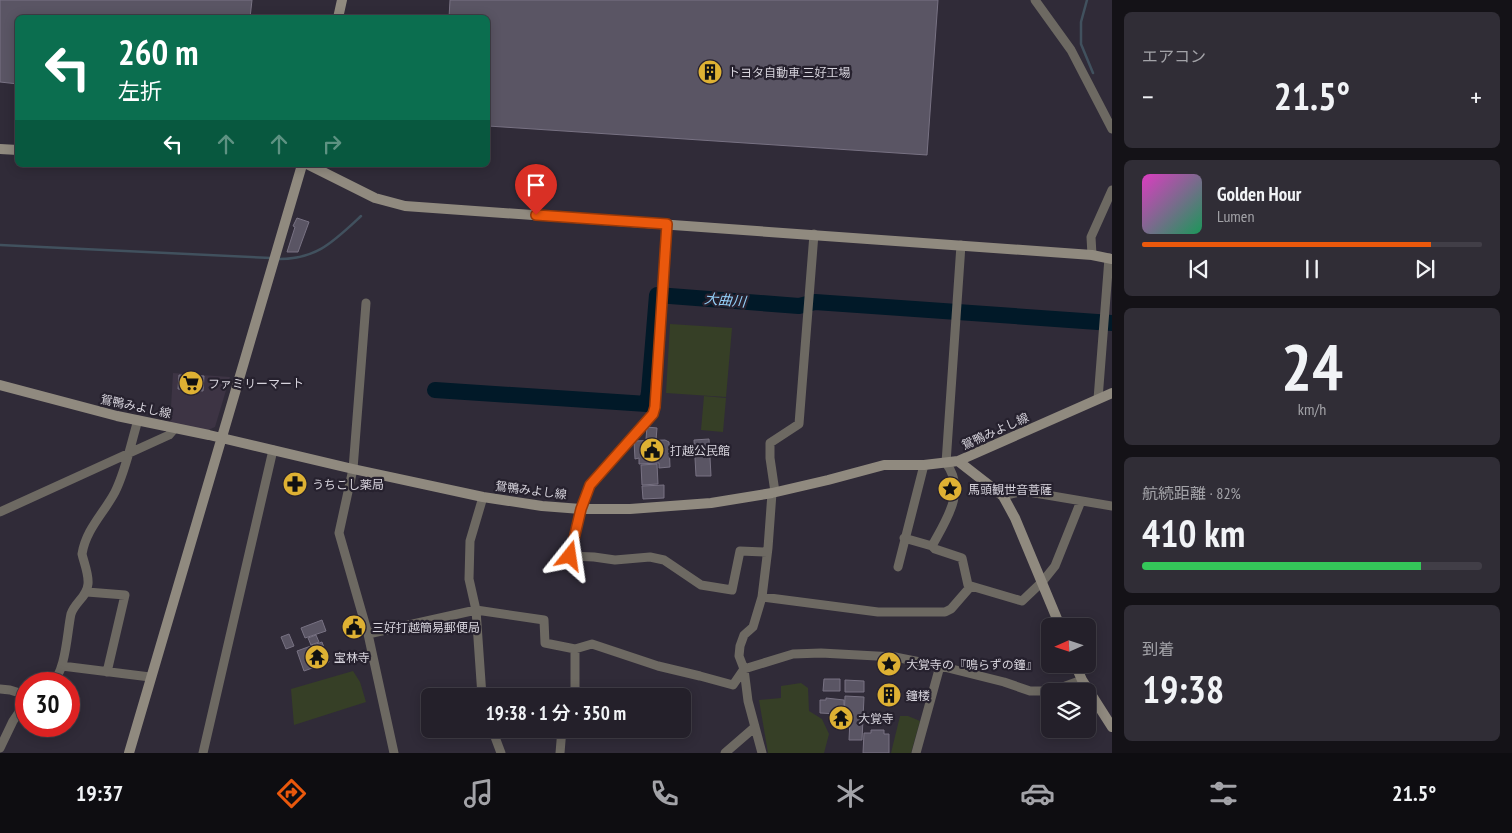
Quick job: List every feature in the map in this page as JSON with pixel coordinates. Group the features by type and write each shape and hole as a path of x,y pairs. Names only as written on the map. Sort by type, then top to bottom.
{"street":[{"path":"339,15 342,0"},
{"path":"1035,0 1071,50 1112,129"},
{"path":"0,149 15,150"},
{"path":"128,753 301,167"},
{"path":"313,167 375,198 405,206 814,234 1092,255 1110,258 1098,399"},
{"path":"1092,255 1091,237 1111,192"},
{"path":"667,224 653,414 590,485 581,509 570,556 615,560 650,557 664,560 700,585 732,590 740,551 768,552"},
{"path":"762,753 748,701 744,669 739,656 740,646 744,635 753,627 762,597 773,492 770,443 799,424 814,234"},
{"path":"932,546 955,498 952,471 946,463 961,245"},
{"path":"366,303 353,469 339,533 368,634 394,753"},
{"name":"鴛鴨みよし線","path":"0,385 138,420 483,497 542,506 581,509 662,507 711,503 828,480 884,465 924,465 958,461 1112,393"},
{"path":"59,672 62,666 72,613 86,592 88,584 82,554 83,548 92,525 117,489 138,420"},
{"path":"0,512 169,435 175,428"},
{"path":"203,753 272,450"},
{"path":"958,461 1004,496 1043,581 1057,618"},
{"path":"898,567 924,465"},
{"path":"1004,496 1023,491 1112,506"},
{"path":"481,688 476,610 469,579 470,541 483,497"},
{"path":"904,538 932,546 935,549 962,558 968,585 1022,601 1043,581 1055,566 1080,501"},
{"path":"762,597 878,612 945,612 951,609 972,586"},
{"path":"86,592 125,595 107,672"},
{"path":"368,634 476,610 544,620 545,643 575,649 592,644 658,666 733,685 744,669 793,654 821,653 895,657 1004,682 1030,691 1060,688 1082,680"},
{"path":"575,649 575,688"},
{"path":"62,666 150,677"},
{"path":"916,753 940,666"},
{"path":"1079,673 1112,727"},
{"path":"0,689 15,692"},
{"path":"0,748 15,717"},
{"path":"725,753 755,727"},
{"path":"495,738 501,753"},
{"path":"560,753 561,738"}],"shaded area":[{"path":"173,373 230,377 215,427 206,431 170,423"}],"green space":[{"path":"670,324 732,328 726,397 666,393"},
{"path":"704,396 726,398 723,432 701,430"},
{"path":"353,671 360,682 366,702 294,725 291,689"},
{"path":"801,683 808,688 809,711 822,719 829,734 824,753 768,753 759,700 781,698 781,686"},
{"path":"900,716 908,716 920,721 911,753 891,753"}],"building":[{"path":"0,0 252,0 250,15 15,15 15,84 0,82"},
{"name":"トヨタ自動車 三好工場","path":"450,0 938,0 927,155 490,126 490,15 449,15"},
{"path":"297,218 309,222 298,252 287,252 295,227 293,226"},
{"name":"ファミリーマート","path":"179,375 204,376 203,391 178,389"},
{"path":"647,427 657,428 656,440 646,439"},
{"path":"709,439 711,476 696,476 694,440"},
{"name":"打越公民館","path":"665,440 669,442 670,467 659,468 659,463 639,464 639,458 635,459 634,441"},
{"path":"657,464 658,484 642,485 641,465"},
{"path":"664,485 664,498 643,499 642,486"},
{"path":"322,620 326,631 305,638 301,628"},
{"path":"289,634 294,646 286,649 281,637"},
{"path":"316,635 319,642 311,645 308,638"},
{"path":"322,642 329,662 304,671 297,651"},
{"path":"824,679 840,679 840,691 823,691"},
{"path":"845,680 864,681 864,692 845,692"},
{"name":"鐘楼","path":"884,691 894,691 893,699 884,699"},
{"path":"845,696 864,697 862,740 849,740 850,720 844,720"},
{"path":"826,698 844,700 844,706 839,706 838,714 820,713 820,700 826,700"},
{"path":"871,730 884,730 884,734 889,734 889,753 863,753 864,733 871,733"}],"waterway":[{"path":"1087,0 1081,22 1081,44 1093,73"},
{"path":"276,259 290,259 313,253 323,248 342,234 361,216"},
{"path":"0,245 271,258"},
{"name":"大曲川","path":"435,390 647,404 657,295 799,306 815,302 1112,323"}],"place":[{"name":"トヨタ自動車 三好工場","path":"710,72"},
{"name":"ファミリーマート","path":"191,383"},
{"name":"打越公民館","path":"652,450"},
{"name":"うちこし薬局","path":"295,484"},
{"name":"馬頭観世音菩薩","path":"950,489"},
{"name":"三好打越簡易郵便局","path":"354,627"},
{"name":"宝林寺","path":"317,657"},
{"name":"大覚寺の『鳴らずの鐘』","path":"889,664"},
{"name":"鐘楼","path":"889,695"},
{"name":"大覚寺","path":"841,718"}],"route":[{"path":"536,215 667,224 653,414 590,485 581,509 570,556"}]}
